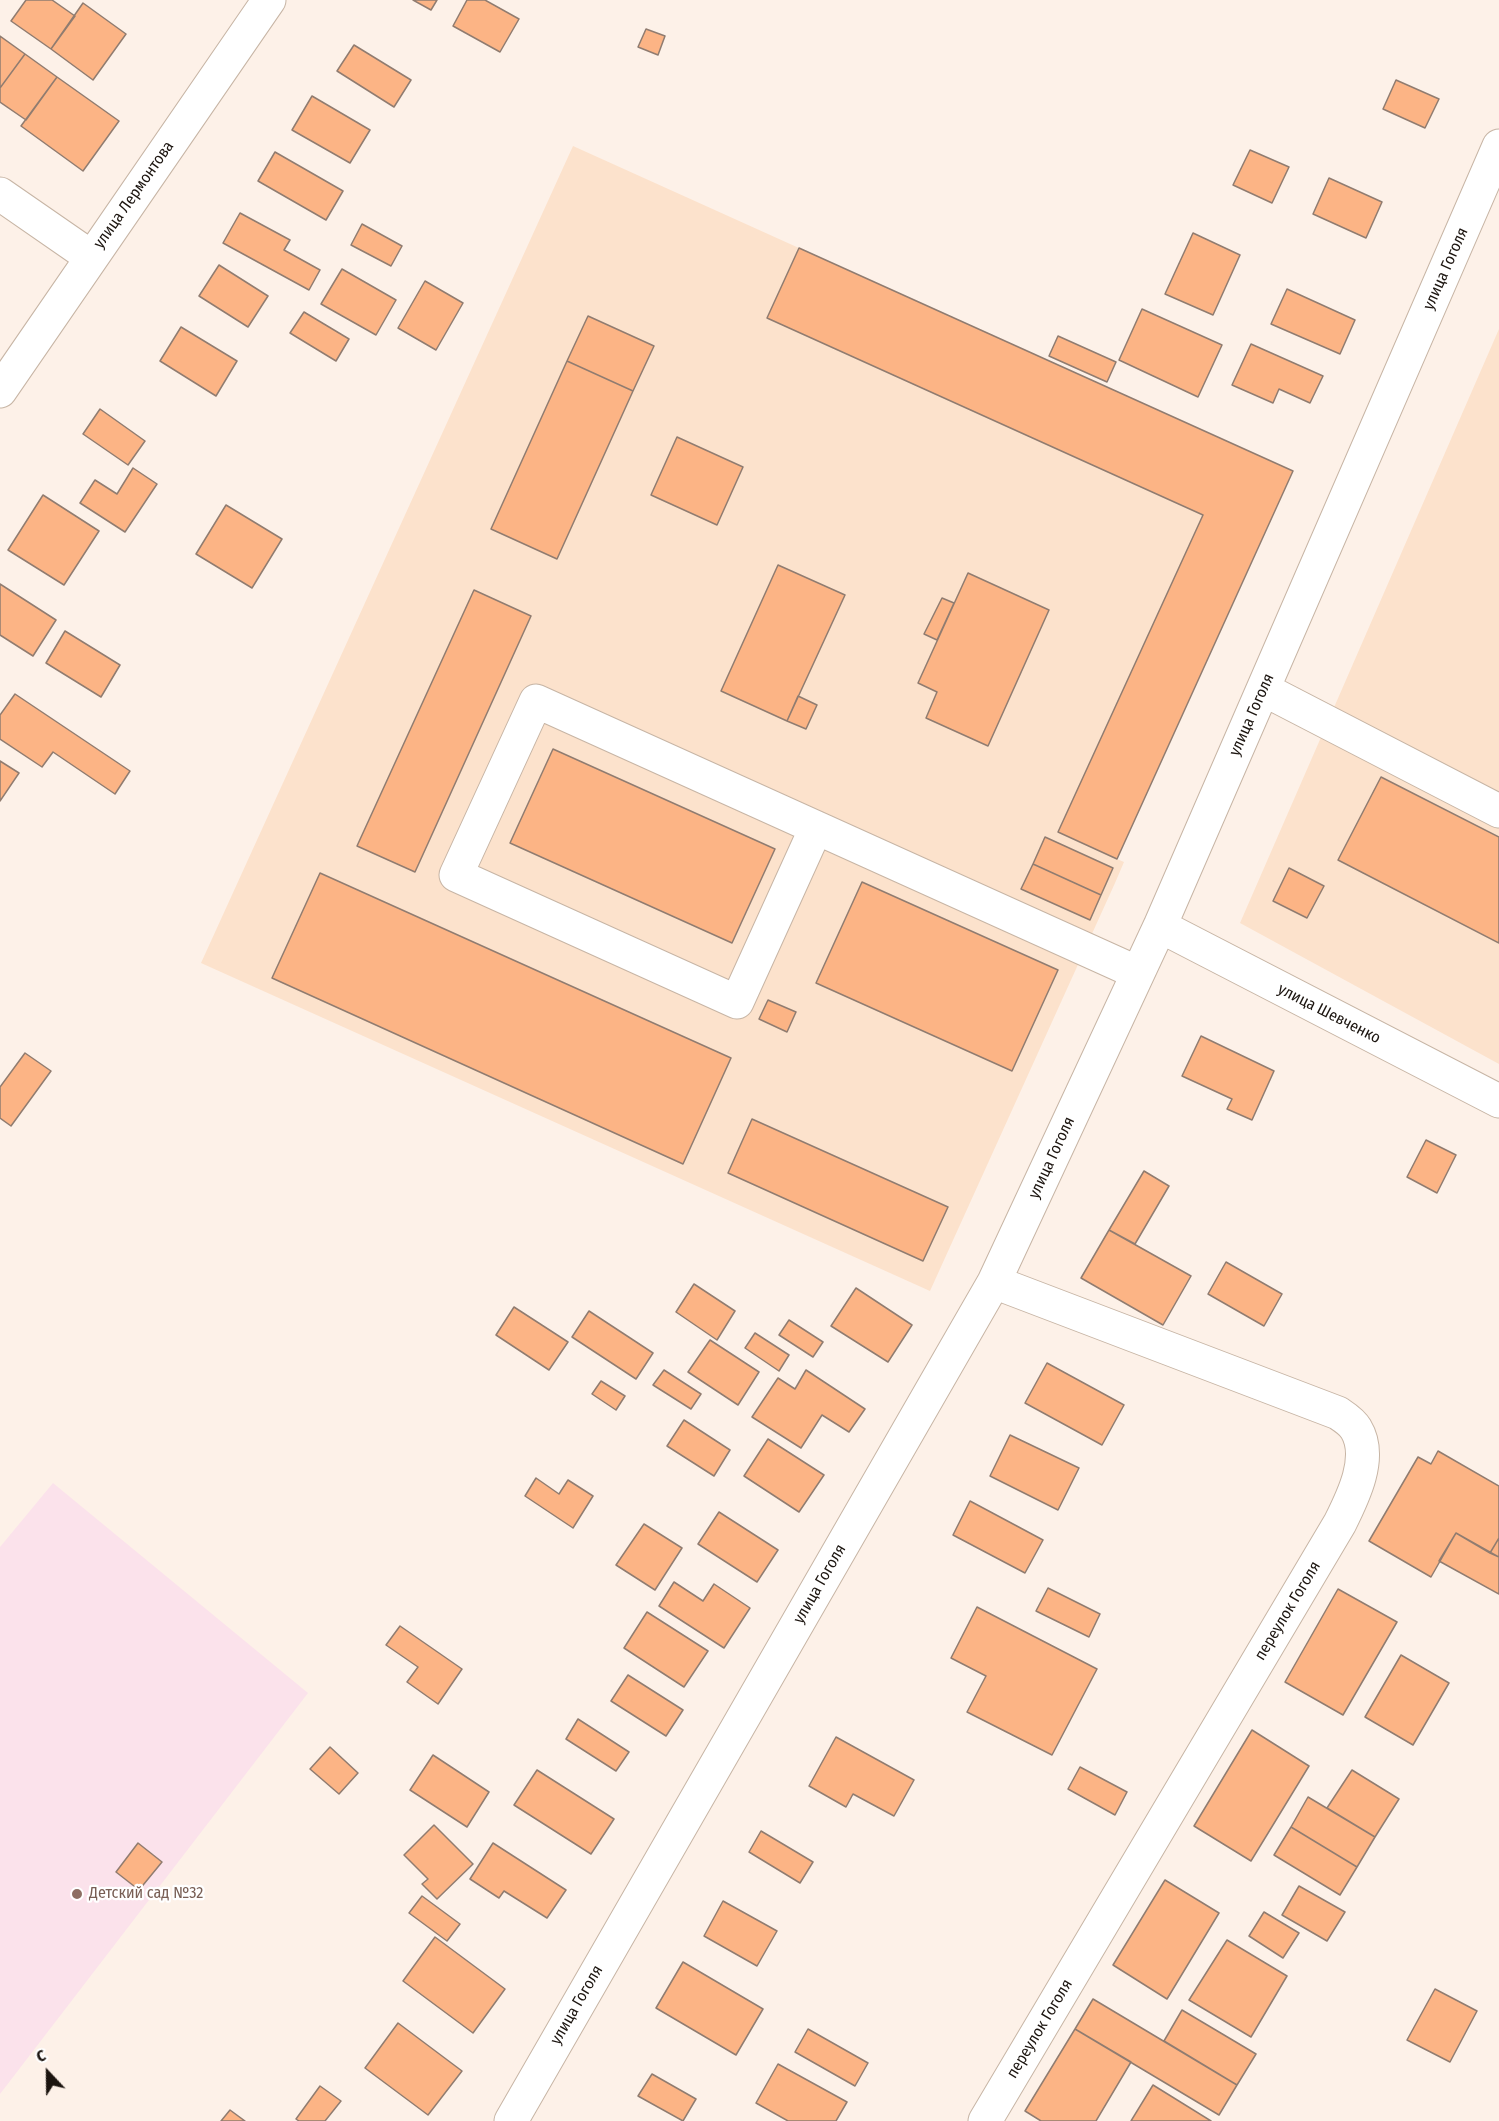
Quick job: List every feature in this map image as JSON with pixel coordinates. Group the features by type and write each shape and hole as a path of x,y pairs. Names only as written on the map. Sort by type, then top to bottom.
{"street":[{"name":"улица Лермонтова","path":"0,391 270,0"},
{"name":"улица Гоголя","path":"510,2121 994,1282 1160,926 1499,146"},
{"path":"0,194 91,257"},
{"path":"1263,689 1499,811"},
{"path":"816,828 737,1002 456,875 536,701 1138,973"},
{"name":"улица Шевченко","path":"1160,926 1499,1101"},
{"name":"переулок Гоголя","path":"985,2121 1340,1523 1352,1500 1362,1452 1355,1428 1338,1413 994,1282"}],"shaded area":[{"path":"573,146 1293,471 1117,859 1124,862 1115,883 930,1291 201,963"},
{"path":"1499,329 1499,1064 1240,923"},
{"name":"Детский сад №32","path":"53,1483 308,1693 0,2094 0,1547"}],"building":[{"path":"26,0 52,0 75,16 51,49 11,21"},
{"path":"413,0 437,0 431,10"},
{"path":"467,0 485,0 519,19 500,52 453,26"},
{"path":"83,3 126,34 93,80 51,49"},
{"path":"646,29 665,36 658,55 638,47"},
{"path":"0,36 25,54 0,88"},
{"path":"354,45 411,80 394,107 337,71"},
{"path":"25,54 57,77 26,120 0,102 0,88"},
{"path":"57,77 119,121 83,171 21,126"},
{"path":"1396,80 1439,99 1425,128 1383,109"},
{"path":"312,96 370,130 350,163 292,130"},
{"path":"1250,150 1289,167 1272,203 1233,185"},
{"path":"275,152 343,191 326,220 258,181"},
{"path":"1329,178 1382,202 1366,238 1313,214"},
{"path":"240,213 290,240 284,250 320,270 309,290 223,243"},
{"path":"362,224 402,246 391,266 351,245"},
{"path":"1193,233 1240,255 1213,315 1165,294"},
{"path":"799,248 1293,471 1117,859 1058,832 1203,515 767,318"},
{"path":"219,265 268,296 248,327 199,296"},
{"path":"342,269 396,300 376,335 321,304"},
{"path":"425,281 463,303 436,350 398,328"},
{"path":"1287,289 1355,320 1340,354 1271,324"},
{"path":"1142,309 1222,345 1198,397 1119,360"},
{"path":"304,312 349,339 336,361 290,333"},
{"path":"588,316 654,346 633,391 567,361"},
{"path":"181,327 237,361 216,396 160,361"},
{"path":"1058,336 1116,362 1107,382 1049,356"},
{"path":"1251,344 1323,376 1310,403 1279,389 1273,403 1232,385"},
{"path":"567,361 633,391 557,559 491,529"},
{"path":"100,409 145,441 128,465 83,434"},
{"path":"677,437 743,467 717,525 651,495"},
{"path":"133,468 157,484 125,532 80,503 95,480 117,494"},
{"path":"43,495 99,531 64,585 8,550"},
{"path":"226,505 282,539 252,588 196,554"},
{"path":"778,565 845,595 787,721 721,691"},
{"path":"968,573 1049,610 988,746 926,718 937,692 918,683"},
{"path":"0,584 56,620 33,656 0,635"},
{"path":"474,590 531,616 415,872 357,846"},
{"path":"942,598 954,603 937,640 924,634"},
{"path":"65,631 120,665 101,697 46,663"},
{"path":"15,694 130,771 115,794 53,752 42,767 0,739 0,715"},
{"path":"798,696 817,705 806,729 787,721"},
{"path":"553,749 775,849 732,943 510,843"},
{"path":"0,761 19,773 0,801"},
{"path":"1381,777 1499,837 1499,943 1338,860"},
{"path":"1045,837 1113,868 1101,895 1033,864"},
{"path":"1033,864 1101,895 1090,920 1021,889"},
{"path":"1289,868 1324,886 1307,918 1273,901"},
{"path":"320,873 731,1058 683,1164 272,978"},
{"path":"862,882 1058,970 1012,1071 816,983"},
{"path":"768,1000 796,1012 787,1032 759,1019"},
{"path":"1201,1036 1274,1071 1252,1120 1227,1109 1232,1099 1182,1076"},
{"path":"25,1053 51,1071 11,1126 0,1118 0,1087"},
{"path":"752,1119 948,1207 923,1261 728,1173"},
{"path":"1426,1140 1456,1155 1437,1193 1407,1177"},
{"path":"1144,1171 1169,1186 1135,1244 1109,1230"},
{"path":"1109,1230 1191,1276 1163,1325 1081,1278"},
{"path":"1226,1262 1282,1294 1264,1326 1208,1294"},
{"path":"694,1284 735,1311 717,1340 676,1312"},
{"path":"856,1288 912,1325 888,1362 831,1326"},
{"path":"514,1307 568,1342 549,1370 496,1335"},
{"path":"589,1311 653,1353 636,1379 572,1337"},
{"path":"789,1320 823,1342 813,1357 779,1335"},
{"path":"755,1333 789,1355 779,1371 745,1348"},
{"path":"710,1340 759,1372 738,1405 688,1372"},
{"path":"1047,1363 1124,1405 1102,1445 1025,1403"},
{"path":"664,1370 701,1394 691,1409 653,1385"},
{"path":"806,1370 865,1409 849,1432 822,1415 801,1448 752,1417 778,1378 795,1389"},
{"path":"601,1381 625,1396 616,1410 592,1394"},
{"path":"684,1420 730,1450 714,1476 667,1446"},
{"path":"1010,1435 1079,1468 1058,1510 990,1476"},
{"path":"768,1439 824,1475 799,1512 744,1476"},
{"path":"1438,1451 1499,1486 1499,1538 1490,1553 1456,1533 1431,1577 1369,1541 1418,1457 1431,1464"},
{"path":"536,1478 559,1494 568,1480 593,1496 573,1528 525,1496"},
{"path":"970,1501 1043,1540 1025,1573 953,1535"},
{"path":"719,1512 778,1550 757,1582 698,1544"},
{"path":"644,1524 682,1548 655,1590 616,1565"},
{"path":"1456,1533 1499,1557 1499,1594 1439,1561"},
{"path":"1499,1538 1499,1557 1490,1553"},
{"path":"674,1582 703,1601 714,1584 750,1608 724,1648 659,1606"},
{"path":"1048,1588 1100,1614 1089,1637 1036,1611"},
{"path":"1338,1589 1397,1622 1343,1715 1285,1682"},
{"path":"977,1607 1097,1669 1052,1755 967,1712 986,1676 951,1658"},
{"path":"647,1612 708,1651 684,1687 624,1648"},
{"path":"400,1626 462,1669 438,1704 407,1682 418,1667 386,1645"},
{"path":"1401,1655 1449,1683 1413,1745 1365,1717"},
{"path":"628,1675 683,1710 666,1736 611,1701"},
{"path":"578,1719 629,1752 616,1771 566,1739"},
{"path":"1252,1730 1309,1766 1251,1861 1194,1826"},
{"path":"836,1737 914,1780 894,1816 853,1794 846,1807 809,1786"},
{"path":"330,1747 358,1773 339,1794 310,1769"},
{"path":"433,1755 489,1792 467,1827 410,1790"},
{"path":"1080,1767 1127,1792 1115,1815 1068,1789"},
{"path":"537,1770 614,1819 591,1854 514,1805"},
{"path":"1352,1770 1399,1799 1375,1837 1327,1808"},
{"path":"1308,1797 1375,1837 1357,1867 1291,1827"},
{"path":"434,1825 473,1864 437,1899 422,1884 428,1879 404,1855"},
{"path":"1291,1827 1357,1867 1340,1895 1274,1855"},
{"path":"761,1831 813,1862 800,1883 749,1852"},
{"path":"138,1843 162,1862 139,1890 116,1872"},
{"path":"493,1843 566,1890 547,1918 504,1891 499,1898 470,1879"},
{"path":"1165,1880 1219,1913 1167,1999 1113,1965"},
{"path":"1299,1886 1345,1912 1327,1941 1282,1915"},
{"path":"422,1896 460,1924 447,1941 409,1913"},
{"path":"723,1901 777,1931 757,1966 704,1936"},
{"path":"1264,1912 1299,1933 1283,1958 1249,1936"},
{"path":"435,1937 505,1989 473,2033 403,1981"},
{"path":"1227,1940 1287,1976 1251,2037 1189,2000"},
{"path":"683,1962 763,2009 736,2055 656,2008"},
{"path":"1435,1989 1477,2011 1450,2062 1407,2040"},
{"path":"1093,1999 1237,2085 1219,2115 1075,2029"},
{"path":"1182,2010 1256,2054 1237,2085 1164,2041"},
{"path":"398,2023 462,2071 428,2115 365,2068"},
{"path":"808,2029 868,2063 855,2086 795,2052"},
{"path":"1075,2029 1131,2062 1096,2121 1041,2121 1025,2111"},
{"path":"778,2064 847,2102 836,2121 788,2121 756,2103"},
{"path":"652,2074 696,2099 683,2121 638,2096"},
{"path":"1153,2085 1211,2121 1131,2121"},
{"path":"320,2086 341,2101 325,2121 299,2121 296,2119"},
{"path":"230,2110 245,2121 221,2121"}],"place":[{"name":"Детский сад №32","path":"77,1894"}]}
